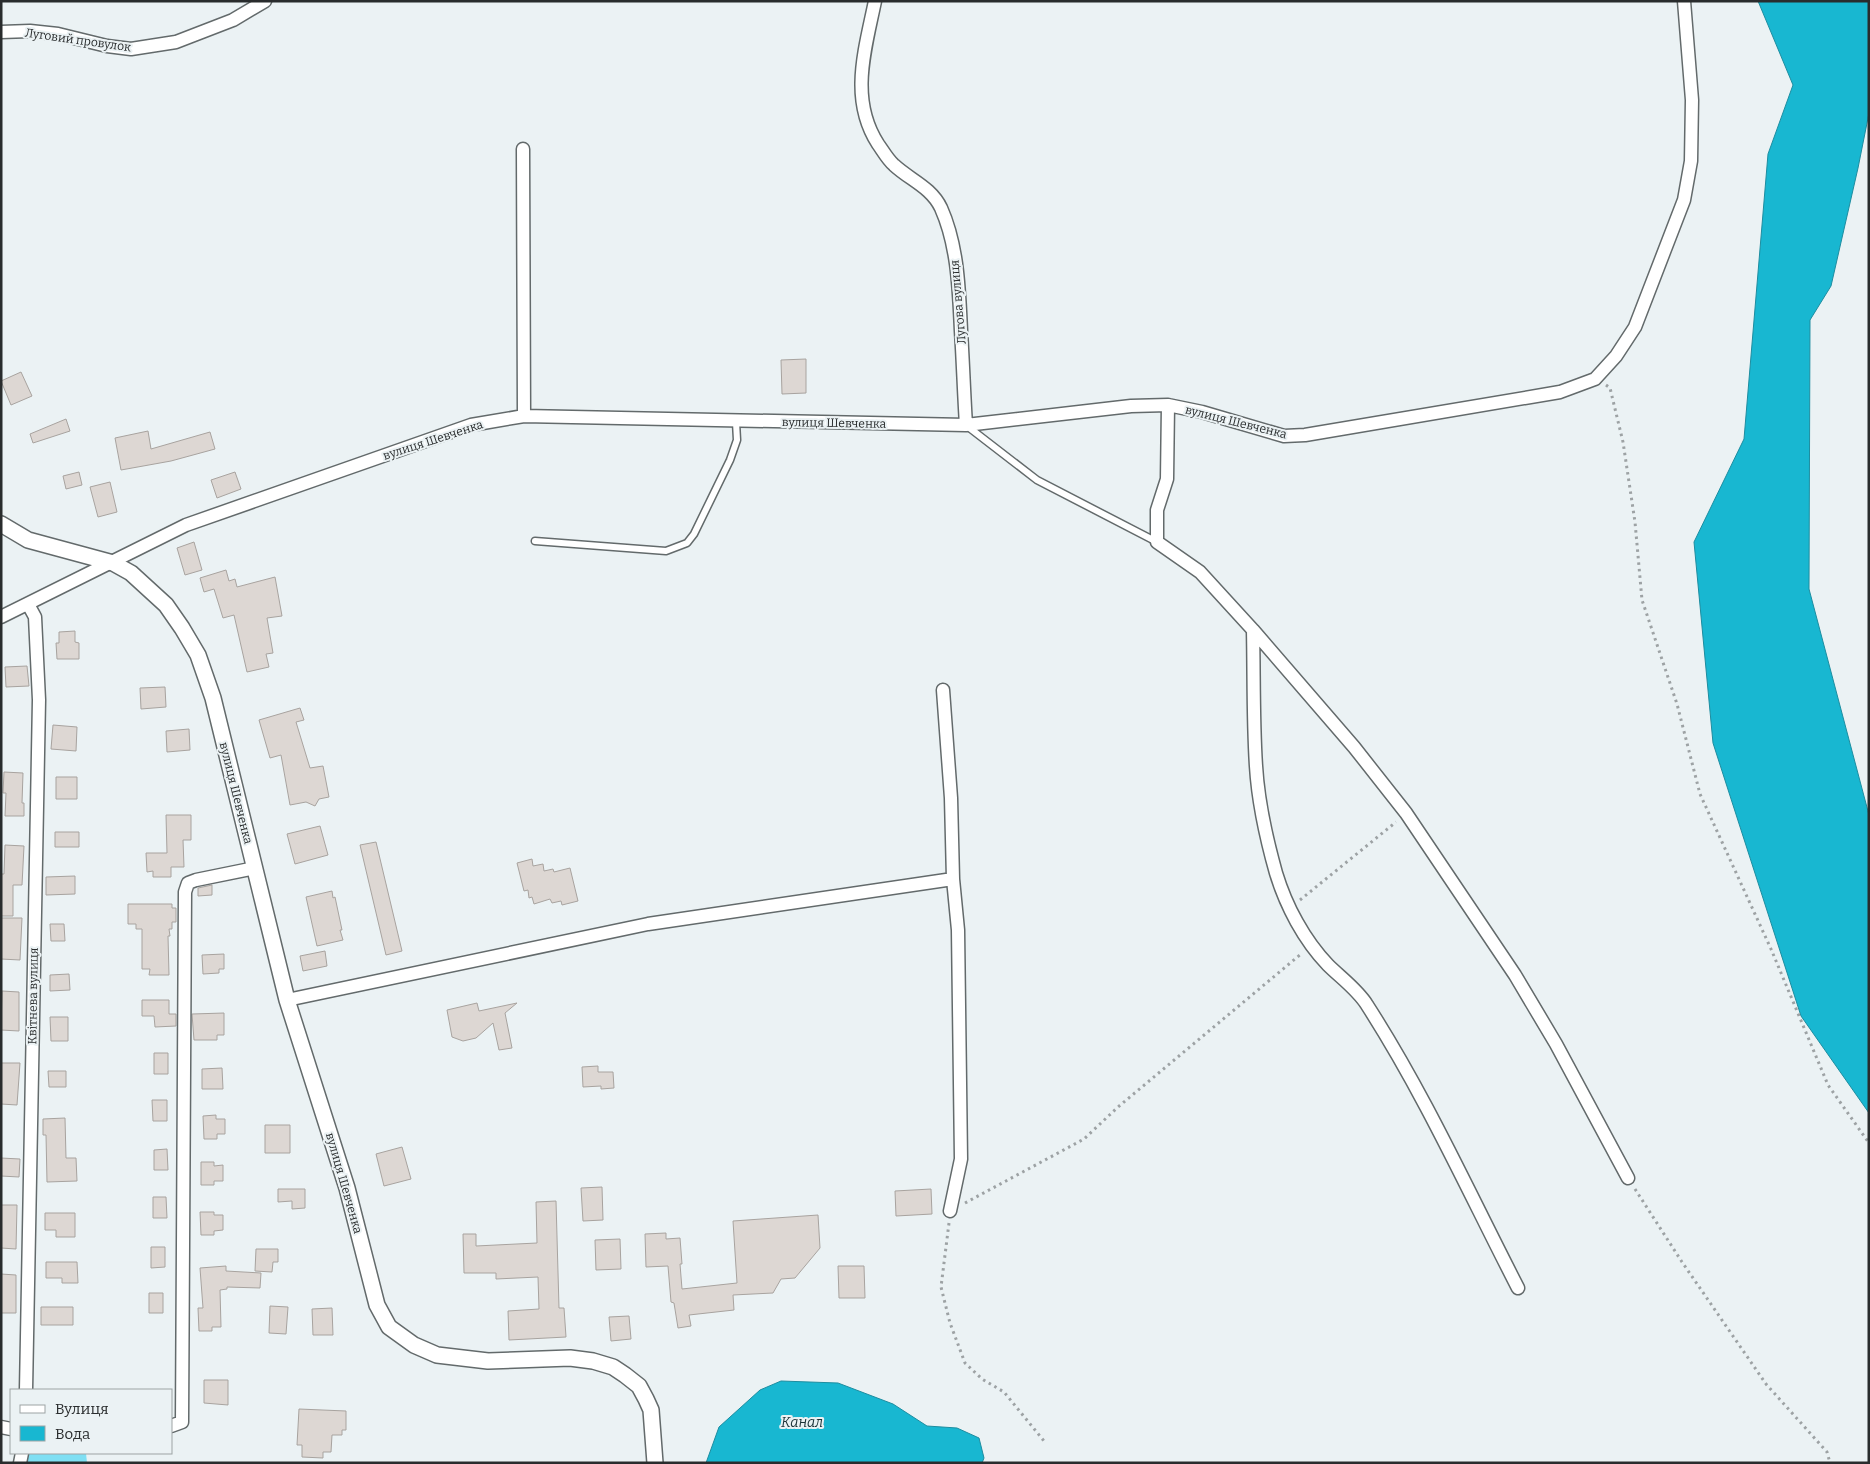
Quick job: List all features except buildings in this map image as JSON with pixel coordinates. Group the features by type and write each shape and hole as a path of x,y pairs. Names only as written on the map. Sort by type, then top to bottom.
{"street":[{"name":"Луговий провулок","path":"1,32 30,31 58,34 107,46 131,49 176,42 233,20 265,1"},
{"name":"Лугова вулиця","path":"875,1 861,79 862,110 873,136 893,165 919,182 933,196 940,208 951,239 959,281 966,425"},
{"path":"1594,379 1616,356 1635,328 1684,200 1691,161 1692,100 1684,1"},
{"path":"523,149 524,416"},
{"name":"вулиця Шевченка","path":"112,563 186,525 471,425 524,416 736,422 966,425 1131,406 1168,405 1202,412 1284,436 1306,435 1560,392 1594,379"},
{"path":"1168,405 1167,479 1157,510 1157,542 1200,572 1354,747 1406,814 1515,975 1556,1044 1628,1178"},
{"path":"1,524 28,540 112,563"},
{"name":"вулиця Шевченка","path":"112,563 132,573 166,605 198,655 213,698 287,1000 347,1188 378,1305 390,1327 414,1345 437,1355 488,1361 570,1358 593,1361 613,1368 626,1375 639,1386 651,1410 655,1463"},
{"path":"1,617 112,563"},
{"name":"Квітнева вулиця","path":"26,1389 39,700 35,616 28,604"},
{"path":"1253,630 1256,768 1266,832 1277,875 1290,908 1312,945 1326,963 1366,1003 1434,1121 1518,1288"},
{"path":"943,690 951,798 953,879 958,930 961,1158 950,1211"},
{"path":"172,1426 182,1422 184,892 188,883 196,880 255,868"},
{"path":"287,1000 648,924 953,879"}],"lane":[{"path":"535,541 666,551 687,543 694,534 730,460 737,440 736,422"},
{"path":"966,425 1037,480 1157,542"}],"path":[{"path":"1594,379 1610,388 1623,442 1635,522 1642,600 1678,704 1700,794 1771,949 1828,1085 1869,1143"},
{"path":"1290,908 1406,814"},
{"path":"1044,1442 1004,1392 982,1379 965,1363 950,1323 941,1287 950,1211 1084,1139 1118,1107 1312,945"},
{"path":"1628,1178 1682,1262 1766,1384 1827,1452 1830,1463"}],"shaded area":[{"path":"22,1454 86,1454 87,1463 23,1463"}],"water":[{"path":"1758,1 1869,1 1869,113 1831,286 1810,320 1809,589 1869,815 1869,1113 1801,1016 1713,743 1694,542 1744,439 1768,154 1793,85"},
{"name":"Канал","path":"781,1381 838,1383 893,1404 927,1426 957,1428 979,1438 984,1458 982,1463 706,1463 719,1427 760,1390"}]}
